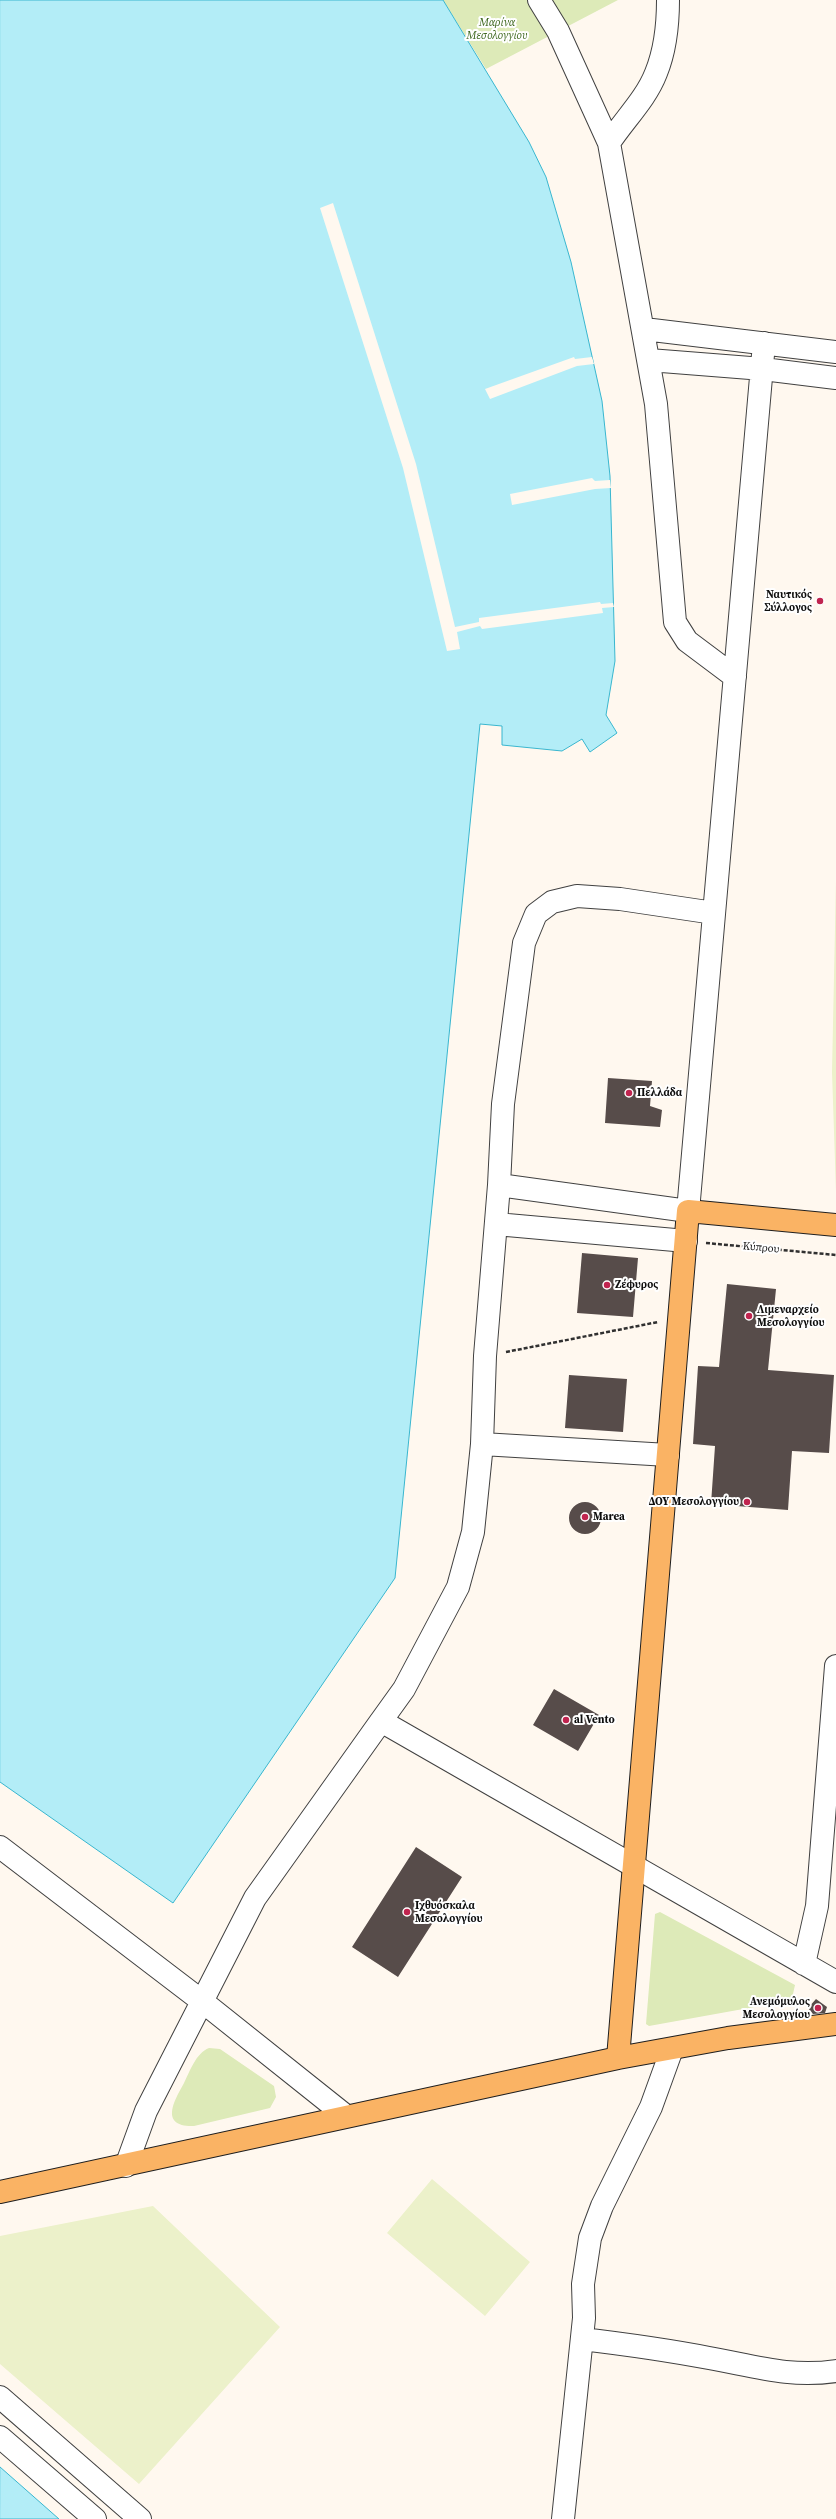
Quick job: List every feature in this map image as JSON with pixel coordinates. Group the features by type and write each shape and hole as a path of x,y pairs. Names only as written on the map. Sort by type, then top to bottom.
{"main road":[{"path":"618,2058 632,1866 688,1211 836,1225"},
{"path":"0,2192 126,2166 346,2116 618,2058 728,2038 836,2024"}],"street":[{"path":"539,0 558,31 609,143 649,360 657,419 675,622 687,641 735,677"},
{"path":"609,143 642,98 656,73 668,25 668,0"},
{"path":"644,329 836,352"},
{"path":"500,1185 688,1211 764,343"},
{"path":"649,360 762,368 836,378"},
{"path":"126,2166 146,2111 255,1898 404,1689 458,1587 473,1532 482,1444 485,1356 500,1185 503,1104 524,943 536,914 552,902 577,896 620,899 714,913"},
{"path":"496,1224 686,1241"},
{"path":"482,1444 668,1455"},
{"path":"804,1964 826,1902 836,1666"},
{"path":"381,1721 836,1982"},
{"path":"0,1847 203,2002 346,2116"},
{"path":"563,2519 582,2339 583,2284 590,2238 602,2206 651,2107 672,2049"},
{"path":"582,2339 710,2358 767,2371 810,2375 836,2372"},
{"path":"0,2397 140,2519"},
{"path":"0,2437 94,2519"}],"path":[{"name":"Κύπρου","path":"686,1241 836,1255"},
{"path":"485,1356 680,1317"}],"green space":[{"name":"Μαρίνα Μεσολογγίου","path":"443,0 618,0 486,69"},
{"path":"836,880 836,1192 832,1072"},
{"path":"660,1912 795,1985 791,2003 771,2004 649,2026 646,2024 655,1914"},
{"path":"209,2048 220,2049 274,2086 276,2097 270,2108 194,2126 183,2125 176,2122 173,2118 172,2112 176,2097 197,2058 204,2050"},
{"path":"432,2179 530,2262 485,2316 387,2233"},
{"path":"153,2206 280,2327 139,2484 0,2364 0,2236"}],"water":[{"path":"0,0 443,0 529,142 546,177 571,262 602,401 610,476 615,661 606,715 617,733 590,752 582,739 562,751 502,745 502,726 480,724 395,1578 173,1903 0,1782"},
{"path":"0,2467 59,2519 0,2519"}],"pier":[{"path":"333,203 416,464 455,627 479,622 479,618 600,602 601,604 613,603 614,607 602,608 603,613 482,629 480,626 457,632 460,649 447,651 403,468 320,208"},
{"path":"574,357 575,359 592,357 594,364 577,366 490,399 485,389"},
{"path":"592,478 595,481 610,480 611,488 595,489 512,505 510,494"}],"building":[{"name":"Πελλάδα","path":"608,1078 652,1081 650,1106 662,1110 660,1127 605,1123"},
{"name":"Ζέφυρος","path":"582,1253 638,1258 633,1317 577,1313"},
{"path":"727,1284 776,1289 768,1370 834,1375 829,1453 792,1451 788,1510 711,1504 715,1446 693,1444 698,1366 719,1367"},
{"path":"569,1375 627,1379 623,1432 565,1428"},
{"name":"Marea","path":"585,1502 596,1507 601,1518 596,1529 585,1534 574,1529 569,1518 574,1507"},
{"name":"al Vento","path":"554,1689 599,1715 578,1751 533,1725"},
{"name":"Ιχθυόσκαλα Μεσολογγίου","path":"416,1847 462,1877 398,1977 352,1947"},
{"name":"Ανεμόμυλος Μεσολογγίου","path":"816,1999 827,2007 825,2013 813,2014 808,2008"}],"place":[{"name":"Ναυτικός Σύλλογος","path":"820,601"},
{"name":"Πελλάδα","path":"629,1093"},
{"name":"Ζέφυρος","path":"607,1285"},
{"name":"Λιμεναρχείο Μεσολογγίου","path":"749,1316"},
{"name":"ΔΟΥ Μεσολογγίου","path":"747,1502"},
{"name":"Marea","path":"585,1517"},
{"name":"al Vento","path":"566,1720"},
{"name":"Ιχθυόσκαλα Μεσολογγίου","path":"407,1912"},
{"name":"Ανεμόμυλος Μεσολογγίου","path":"818,2008"}]}
